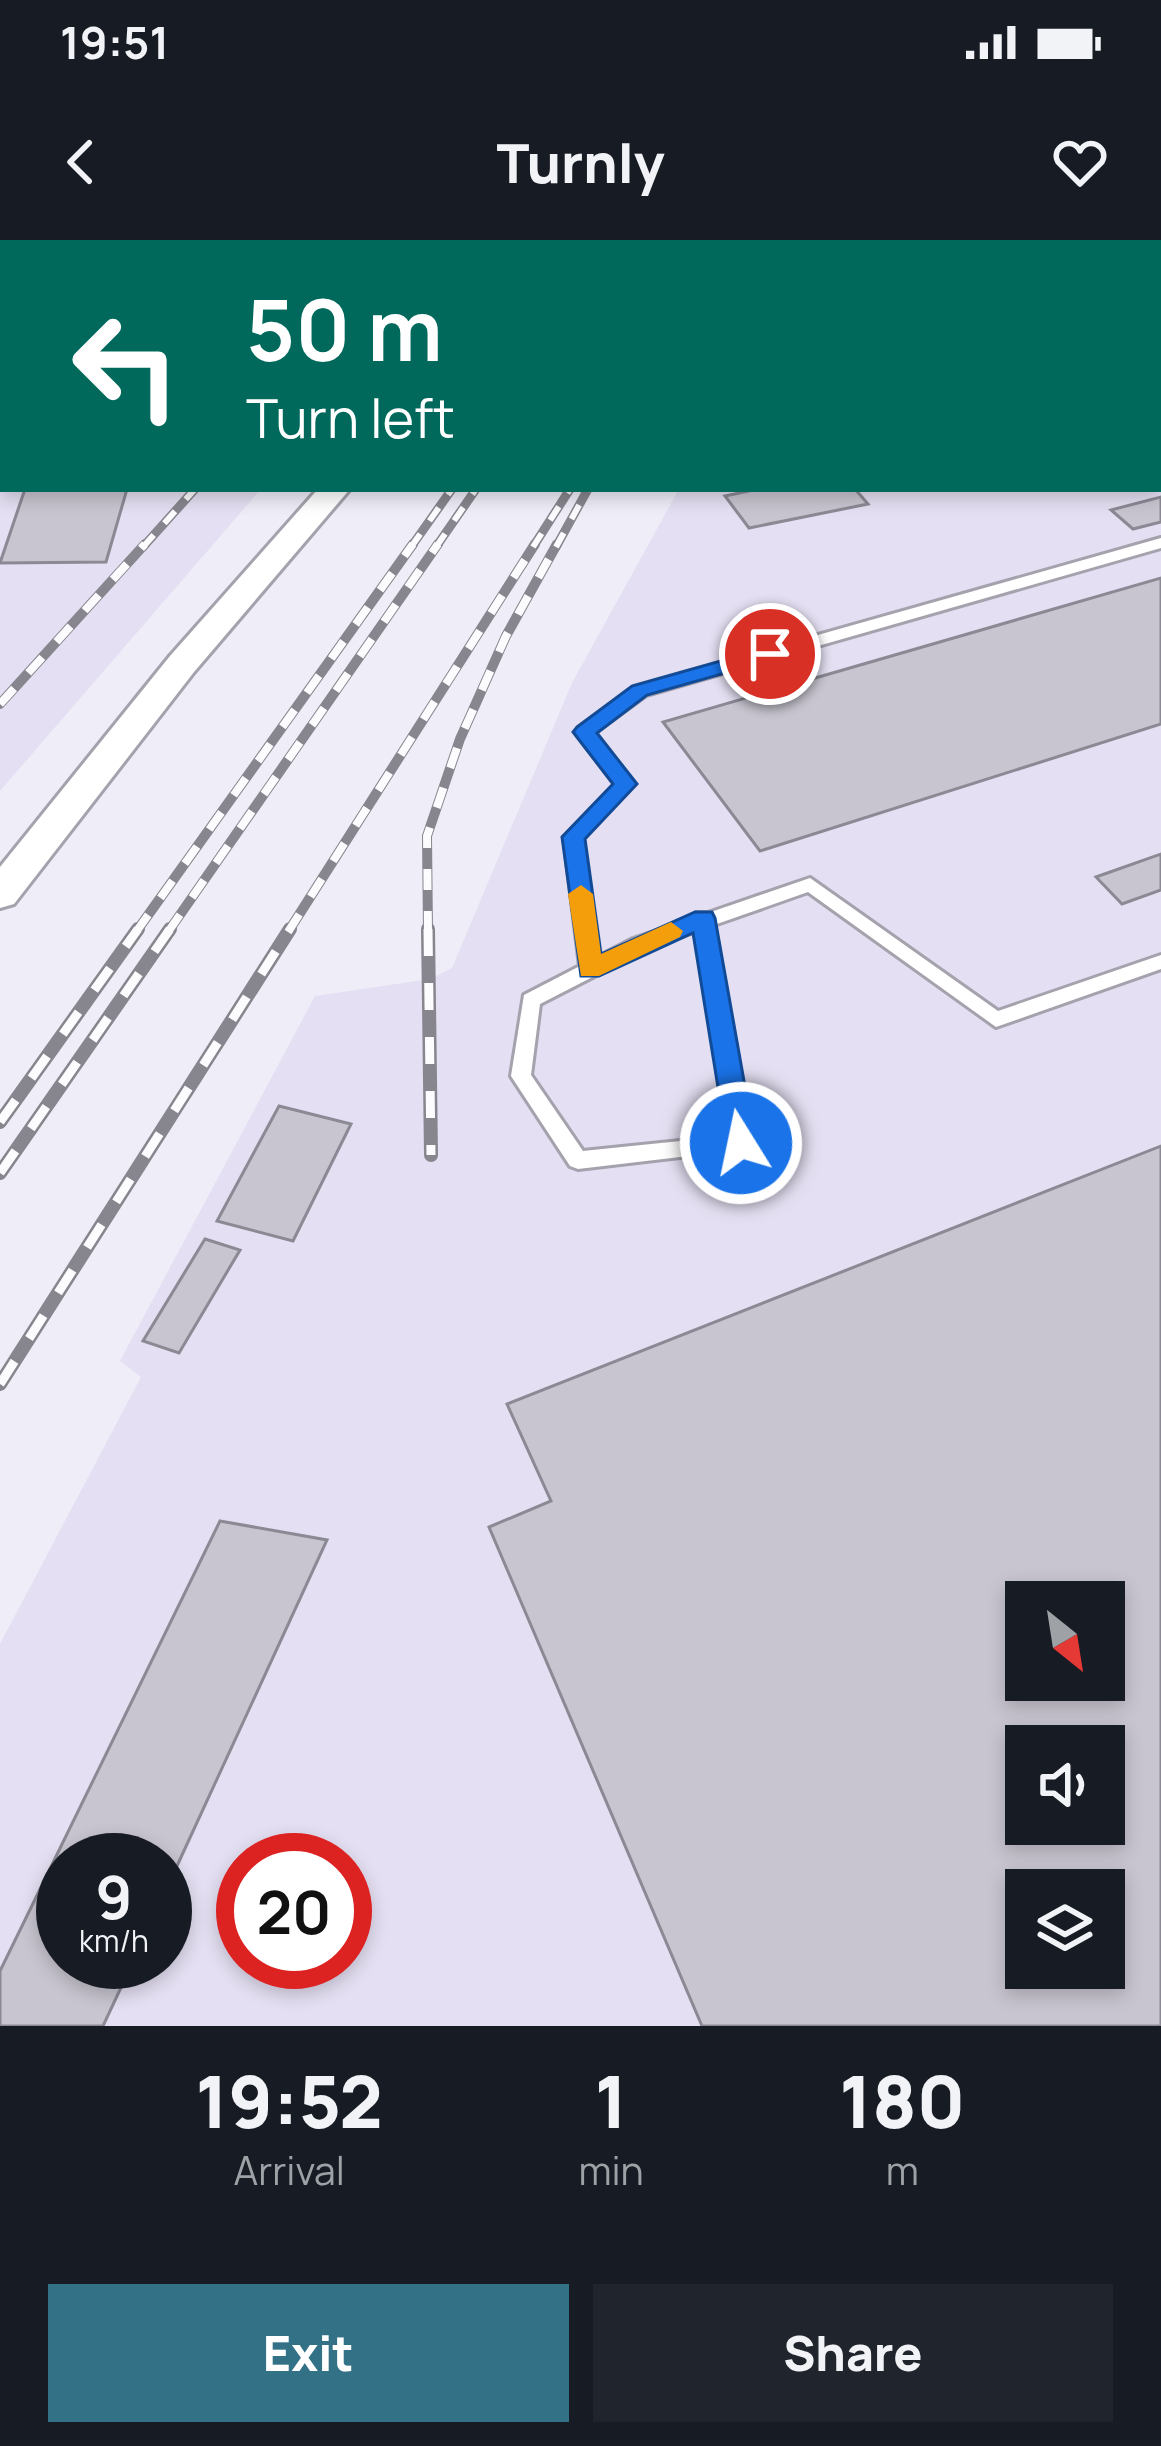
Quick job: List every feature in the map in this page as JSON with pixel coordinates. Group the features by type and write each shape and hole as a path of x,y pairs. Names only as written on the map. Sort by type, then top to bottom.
{"street":[{"path":"0,894 182,664 332,492"}],"lane":[{"path":"590,970 573,837 625,784 584,732 640,691 1161,543"},
{"path":"703,918 741,1143 578,1160 520,1076 531,1000 703,918 809,884 996,1020 1161,962"}],"shaded area":[{"path":"0,492 258,492 0,791"},
{"path":"677,492 1161,492 1161,2026 0,2026 0,1644 141,1377 120,1361 315,996 430,979 452,968 572,683"}],"building":[{"path":"24,492 126,492 106,562 0,563"},
{"path":"858,492 868,504 749,528 725,496"},
{"path":"1161,497 1161,522 1133,529 1111,510"},
{"path":"1161,578 1161,724 760,851 663,722"},
{"path":"1161,854 1161,890 1122,904 1096,877"},
{"path":"279,1106 351,1124 293,1241 217,1221"},
{"path":"1161,1146 1161,2026 702,2026 489,1527 551,1501 507,1404"},
{"path":"205,1239 240,1250 179,1353 143,1341"},
{"path":"220,1521 327,1540 192,1833 67,1833"},
{"path":"36,1897 36,1989 120,1989 103,2026 0,2026 0,1971"}],"railway":[{"path":"143,547 192,492"},
{"path":"411,547 450,492"},
{"path":"436,547 474,492"},
{"path":"533,547 568,492"},
{"path":"556,547 586,492"},
{"path":"0,704 145,544"},
{"path":"136,932 413,544"},
{"path":"168,932 438,544"},
{"path":"288,932 535,544"},
{"path":"428,932 427,836 460,739 506,636 557,544"},
{"path":"0,1122 138,929"},
{"path":"0,1173 170,929"},
{"path":"0,1384 290,929"},
{"path":"428,929 431,1155"}],"slow traffic":[{"path":"581,894 590,970 671,931"}],"route":[{"path":"741,1143 703,918 590,970 573,837 625,784 584,732 640,691 770,654"}]}
